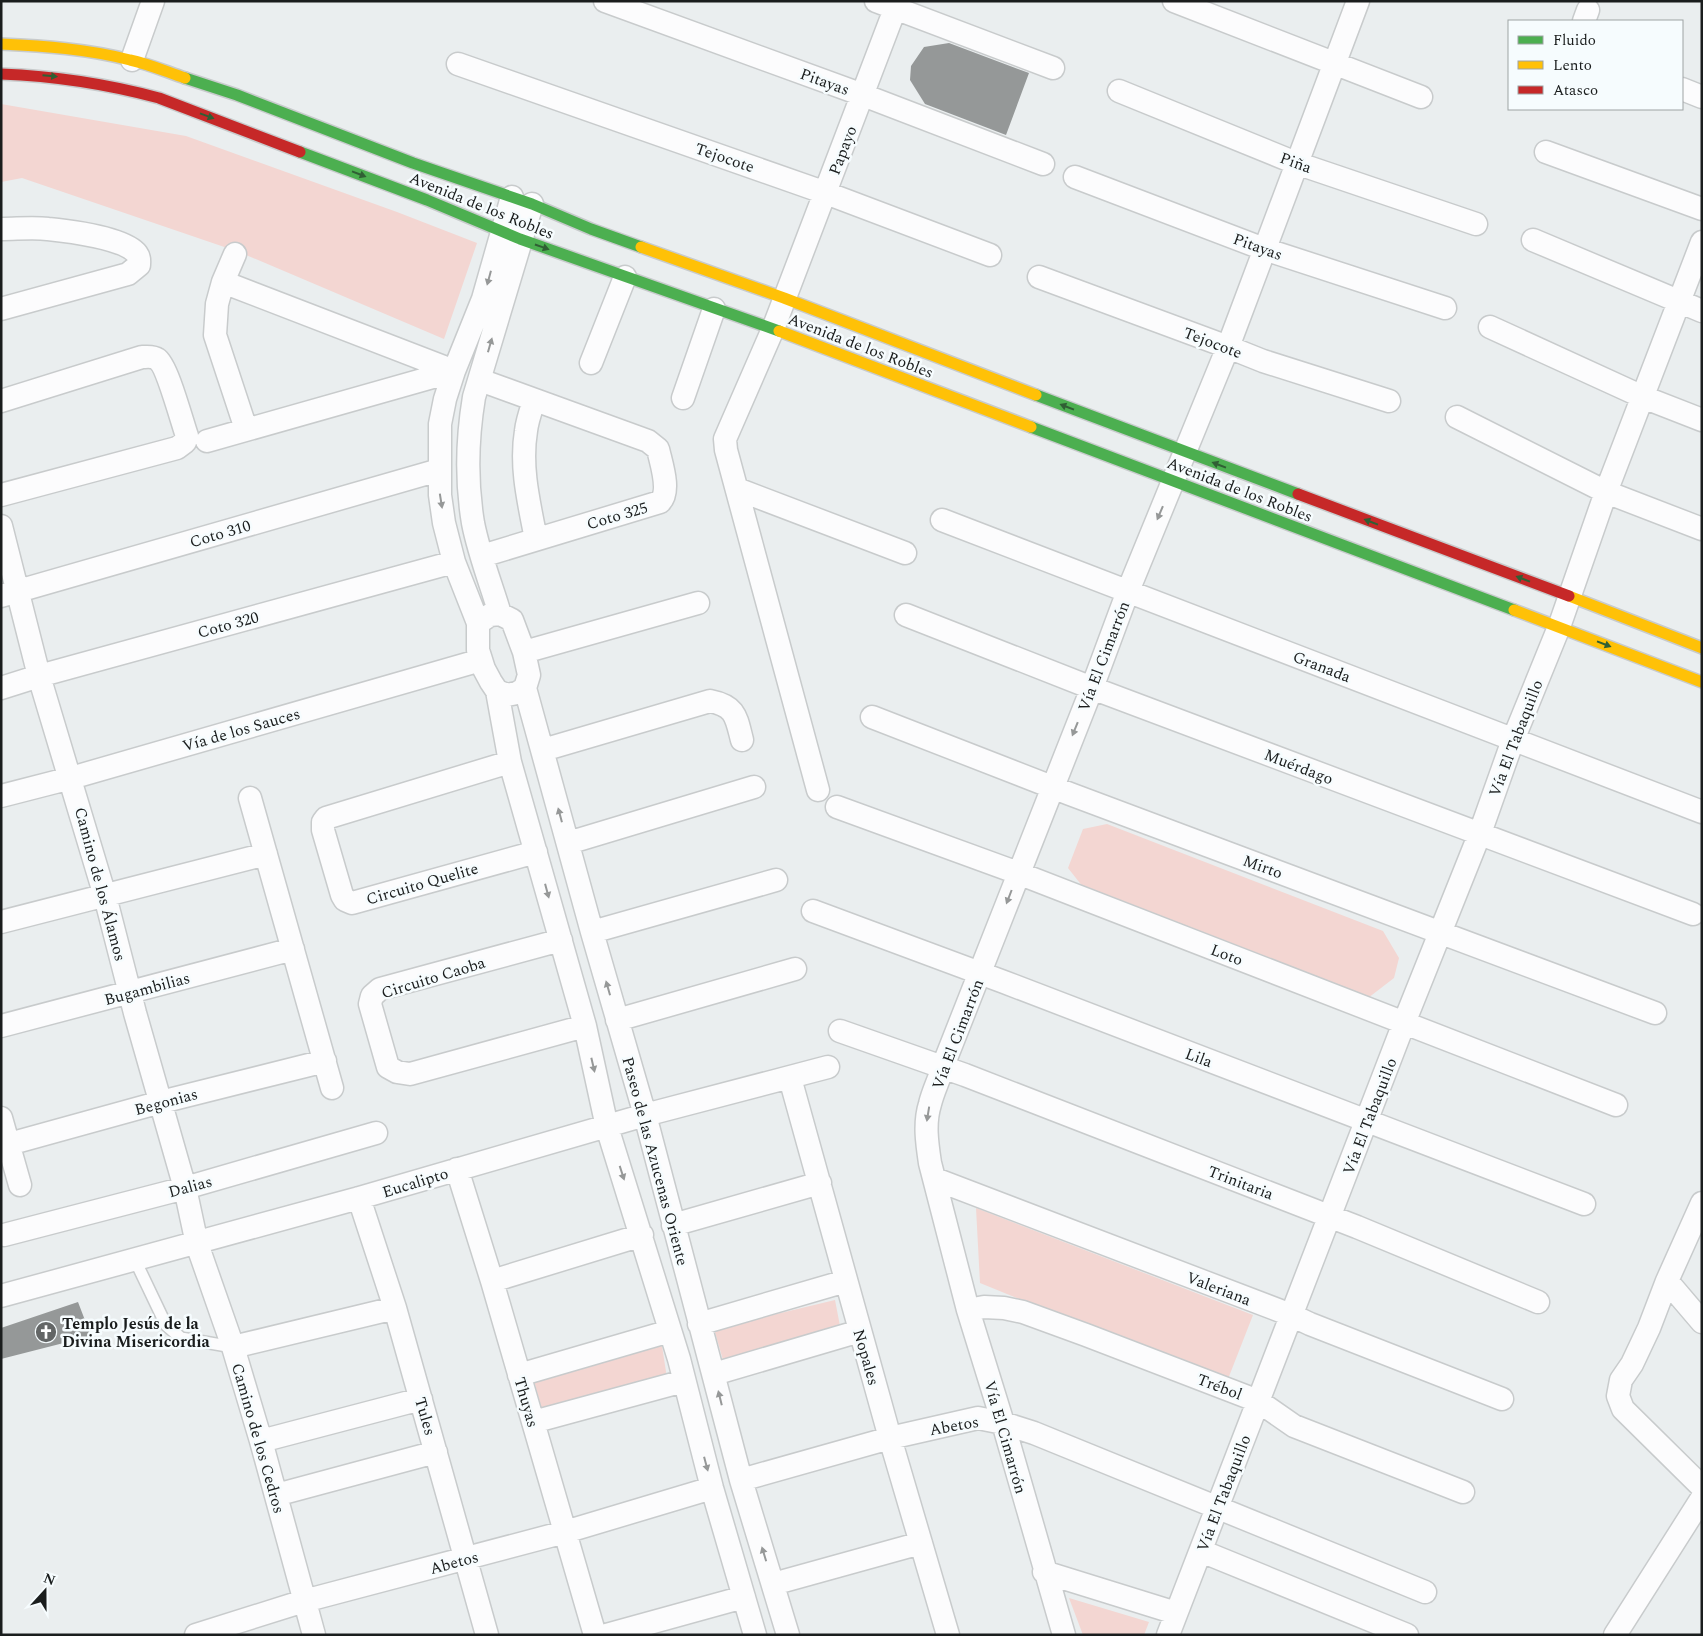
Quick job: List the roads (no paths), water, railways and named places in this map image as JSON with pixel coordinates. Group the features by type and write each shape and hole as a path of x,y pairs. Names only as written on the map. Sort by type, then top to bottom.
{"street":[{"path":"132,60 153,1"},
{"name":"Pitayas","path":"605,1 863,95 1044,164"},
{"path":"1174,1 1422,97"},
{"name":"Vía El Cimarrón","path":"1064,1635 1044,1572 1003,1423 968,1310 934,1179 927,1144 926,1124 929,1104 1092,688 1128,591 1228,346 1358,1"},
{"path":"889,4 1053,68"},
{"name":"Papayo","path":"818,790 803,765 726,450 725,439 773,329 863,95 889,4"},
{"name":"Avenida de los Robles","path":"1,44 82,50 132,60 237,95 413,163 496,193 522,200 592,228 784,298 1702,648"},
{"name":"Tejocote","path":"458,64 826,192 990,255"},
{"name":"Avenida de los Robles","path":"1,74 75,78 124,88 159,98 426,200 511,235 773,329 1702,682"},
{"path":"1683,89 1702,97"},
{"name":"Piña","path":"1119,91 1296,163 1476,224"},
{"path":"1546,152 1702,209"},
{"name":"Pitayas","path":"1075,177 1264,249 1445,308"},
{"path":"511,235 454,371 445,398 440,424 440,495 444,523 454,562 478,623 490,615 500,614 474,524 470,496 469,429 474,397 480,380 511,235 522,200"},
{"path":"1,229 47,228 100,237 128,248 136,253 140,259 139,265 128,274 1,309"},
{"path":"1533,240 1702,311"},
{"name":"Vía El Tabaquillo","path":"1168,1635 1404,1023 1480,833 1513,740 1559,627 1606,492 1702,242"},
{"path":"235,254 223,282 217,304 215,335 246,429"},
{"path":"591,363 625,277"},
{"name":"Tejocote","path":"1039,277 1228,346 1263,362 1389,401"},
{"path":"223,282 454,371"},
{"path":"683,398 714,309"},
{"path":"1490,327 1643,397 1702,420"},
{"path":"1,401 142,357 150,357 157,359 165,369 187,436 196,441"},
{"path":"1,495 454,371"},
{"name":"Coto 325","path":"480,380 648,441 658,449 666,489 660,502 482,556"},
{"path":"534,401 526,430 524,459 527,492 536,539"},
{"path":"1457,418 1606,492 1702,529"},
{"path":"440,424 469,429"},
{"name":"Coto 310","path":"10,593 439,470"},
{"path":"737,489 906,553"},
{"name":"Granada","path":"942,520 1702,812"},
{"name":"Camino de los Álamos","path":"1,526 10,593 39,676 106,896 130,992 186,1188 197,1244"},
{"name":"Coto 320","path":"1,688 454,562"},
{"path":"524,652 698,603"},
{"name":"Paseo de las Azucenas Oriente","path":"500,614 512,620 524,652 529,675 525,688 592,932 645,1115 741,1480 788,1635"},
{"name":"Muérdago","path":"906,615 1092,688 1693,914"},
{"name":"Paseo de las Azucenas Oriente","path":"478,623 477,644 481,660 497,691 510,762 585,1026 607,1127 642,1235 670,1331 754,1635"},
{"name":"Vía de los Sauces","path":"1,796 71,778 481,660"},
{"path":"497,691 507,696 525,688"},
{"path":"543,750 710,701 722,703 730,708 736,716 742,740"},
{"name":"Mirto","path":"872,717 1052,787 1655,1013"},
{"name":"Circuito Quelite","path":"510,762 326,818 323,822 323,830 339,886 346,900 352,903 536,852"},
{"path":"568,843 754,787"},
{"path":"250,798 332,1088"},
{"name":"Loto","path":"837,807 1018,873 1616,1105"},
{"path":"1,922 266,854"},
{"path":"592,932 776,880"},
{"name":"Lila","path":"813,911 1584,1204"},
{"name":"Circuito Caoba","path":"560,940 380,990 372,996 370,1004 388,1067 397,1072 410,1074 585,1026"},
{"name":"Bugambilias","path":"1,1026 293,949"},
{"path":"617,1020 796,969"},
{"name":"Trinitaria","path":"840,1031 943,1067 1330,1217 1538,1302"},
{"name":"Begonias","path":"9,1144 161,1102 325,1061"},
{"name":"Eucalipto","path":"1,1296 197,1244 645,1115 828,1067"},
{"name":"Nopales","path":"790,1078 890,1438 948,1635"},
{"path":"1,1118 20,1185"},
{"name":"Dalias","path":"4,1235 186,1188 376,1133"},
{"name":"Thuyas","path":"456,1169 492,1281 594,1635"},
{"name":"Valeriana","path":"934,1179 1292,1315 1310,1324 1502,1399"},
{"path":"673,1225 820,1183"},
{"name":"Tules","path":"359,1198 395,1308 487,1635"},
{"path":"1701,1206 1667,1281 1649,1328 1632,1364 1621,1380 1618,1396 1623,1409 1702,1487"},
{"path":"492,1281 642,1235"},
{"name":"Camino de los Cedros","path":"197,1244 233,1348 261,1441 314,1635"},
{"path":"700,1324 846,1281"},
{"path":"1667,1281 1702,1322"},
{"name":"Trébol","path":"968,1310 994,1307 1023,1312 1258,1401 1294,1426 1463,1492"},
{"path":"233,1348 395,1308"},
{"path":"519,1375 670,1331"},
{"path":"714,1374 860,1331"},
{"path":"533,1422 684,1381"},
{"path":"261,1441 421,1399"},
{"name":"Abetos","path":"741,1480 890,1438 978,1418 1003,1423 1034,1433 1425,1592"},
{"path":"276,1495 436,1452"},
{"name":"Abetos","path":"196,1635 304,1602 565,1532 712,1488"},
{"path":"1615,1635 1702,1498"},
{"path":"773,1584 921,1544"},
{"path":"1200,1551 1407,1635"},
{"path":"1044,1572 1176,1613"},
{"path":"606,1635 744,1597"}],"lane":[{"path":"134,1260 166,1325 176,1334 181,1338 233,1348"}],"place":[{"name":"Templo Jesús de la Divina Misericordia","path":"46,1332"}]}
